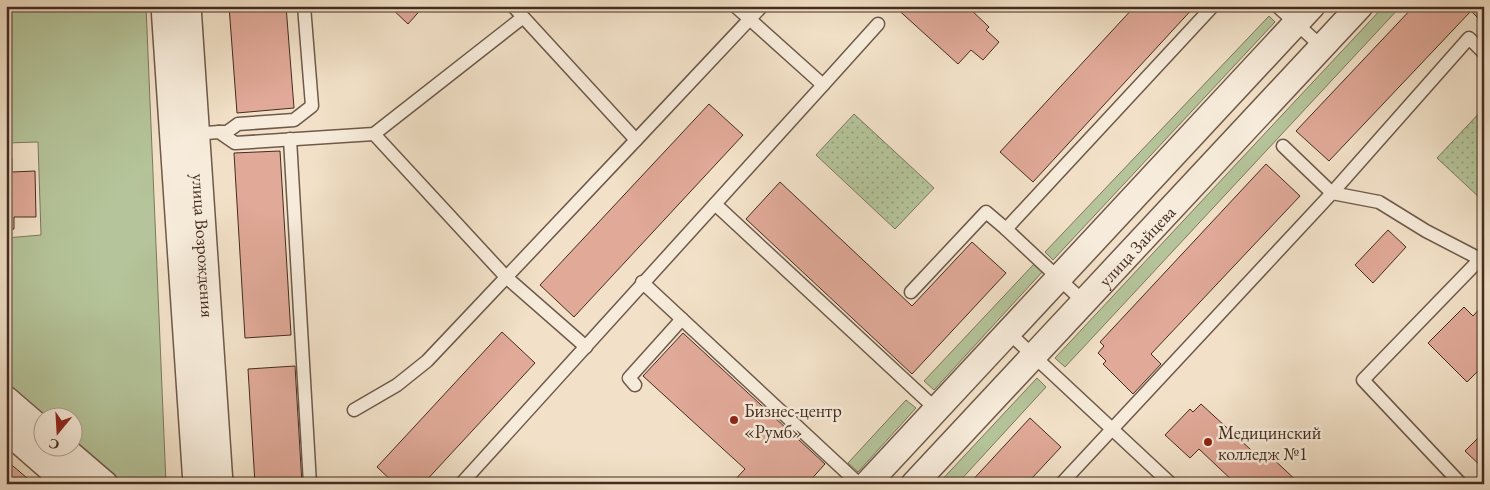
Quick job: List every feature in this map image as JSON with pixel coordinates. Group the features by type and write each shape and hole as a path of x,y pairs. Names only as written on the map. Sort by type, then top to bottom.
{"street":[{"name":"улица Возрождения","path":"164,6 197,134 196,484"},
{"name":"улица Возрождения","path":"188,6 220,484"},
{"name":"улица Зайцева","path":"914,484 1360,6"},
{"name":"улица Зайцева","path":"868,484 1304,15"},
{"path":"6,399 32,421"},
{"path":"6,430 68,484"},
{"path":"74,458 105,484"}],"lane":[{"path":"197,134 227,132 238,124 294,120 312,106 304,6"},
{"path":"513,6 636,140"},
{"path":"735,6 823,85"},
{"path":"354,410 396,385 427,361 762,6"},
{"path":"1006,229 1214,6"},
{"path":"1277,6 1304,15 1321,46"},
{"path":"197,134 235,143 374,134 522,18"},
{"path":"461,484 642,282 878,24"},
{"path":"1061,484 1332,193 1469,38 1484,53"},
{"path":"374,134 506,277 586,346"},
{"path":"290,139 310,484"},
{"path":"1283,146 1332,193 1379,202 1426,232 1482,257 1363,380 1461,484"},
{"path":"715,204 937,410"},
{"path":"911,292 986,212 1084,302"},
{"path":"642,282 859,484"},
{"path":"635,385 629,378 682,319"},
{"path":"1009,333 1171,484"}],"green space":[{"path":"6,6 146,6 166,484 121,484 82,451 82,408 32,408 6,386 6,238 41,235 38,142 6,143"},
{"path":"1384,6 1401,6 1065,367 1055,358"},
{"path":"1269,16 1275,22 1053,260 1045,252"},
{"path":"1484,108 1484,196 1481,199 1437,158"},
{"path":"854,114 934,188 895,229 816,155"},
{"path":"1034,264 1043,271 934,390 924,381"},
{"path":"1037,378 1046,387 957,484 938,484"},
{"path":"906,400 916,408 858,472 848,463"}],"building":[{"path":"229,6 286,6 294,108 237,113"},
{"path":"389,6 424,6 408,24"},
{"path":"894,6 967,6 989,27 986,30 999,42 983,60 971,50 958,64"},
{"path":"1135,6 1195,6 1033,182 1000,152"},
{"path":"1414,6 1484,6 1484,24 1471,11 1329,161 1296,131"},
{"path":"709,104 743,135 574,317 540,285"},
{"path":"280,151 291,335 245,338 234,153"},
{"path":"6,158 12,158 12,172 35,171 36,217 14,217 14,229 6,230"},
{"path":"1266,164 1300,196 1151,354 1161,364 1133,394 1103,364 1106,361 1098,353 1104,346 1100,342"},
{"path":"780,182 912,306 972,242 1006,273 912,374 746,219"},
{"path":"1388,230 1406,247 1373,283 1355,265"},
{"path":"1484,304 1484,365 1467,382 1428,343 1464,307 1473,316"},
{"path":"502,332 535,363 423,484 395,484 377,467"},
{"name":"Бизнес-центр «Румб»","path":"683,333 825,464 807,484 731,484 745,469 643,376"},
{"path":"295,366 302,484 255,484 248,369"},
{"name":"Медицинский колледж №1","path":"1201,404 1263,461 1269,455 1300,484 1236,484 1199,449 1190,458 1165,435 1190,409 1193,412"},
{"path":"1030,418 1061,447 1027,484 969,484"},
{"path":"1484,432 1484,469 1465,451"},
{"path":"6,460 34,484 6,484"}],"place":[{"name":"Бизнес-центр «Румб»","path":"734,420"},
{"name":"Медицинский колледж №1","path":"1208,442"}]}
